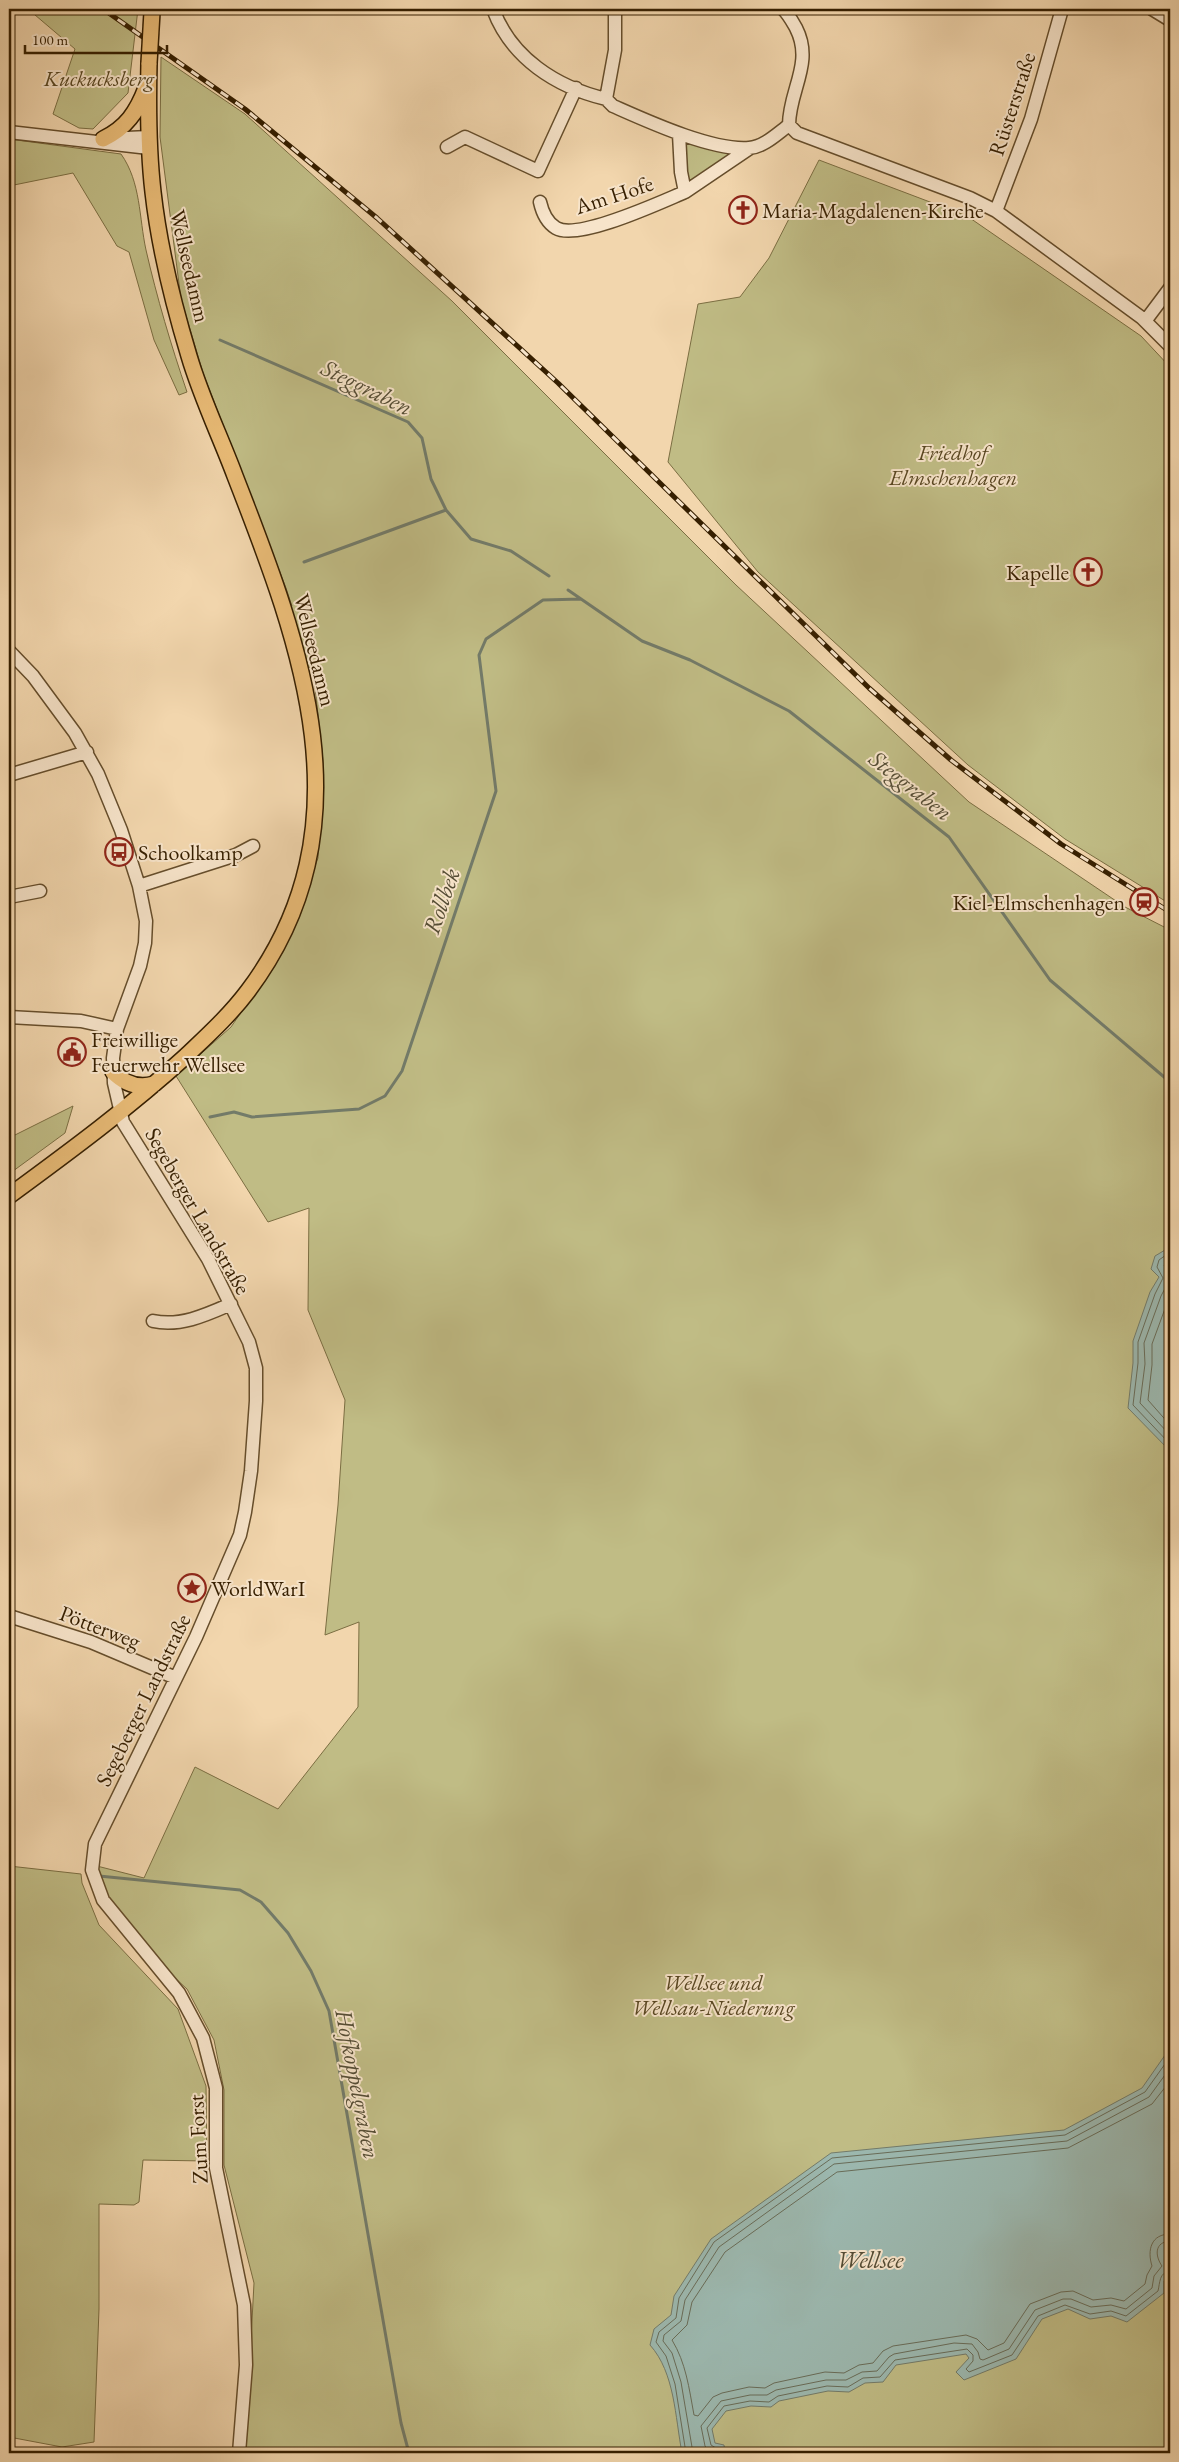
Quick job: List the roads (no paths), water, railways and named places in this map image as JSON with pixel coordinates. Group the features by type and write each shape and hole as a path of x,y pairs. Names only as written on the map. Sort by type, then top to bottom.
{"main road":[{"name":"Wellseedamm","path":"9,1196 156,1083 232,1011 267,964 295,902 309,852 315,811 316,774 310,710 297,648 264,548 189,356 154,202 149,142 148,82 152,10"},
{"path":"99,140 119,131 130,120 148,82"},
{"path":"113,1072 130,1084 141,1086 156,1083"}],"street":[{"path":"493,9 497,20 513,44 539,71 606,99 613,106 679,134 722,145 750,148"},
{"path":"606,99 615,50 615,9"},
{"name":"Rüsterstraße","path":"996,211 1031,119 1062,9"},
{"path":"1152,9 1170,20"},
{"path":"790,11 800,36 804,58 789,116 793,129 970,198 996,211 1146,320 1170,346"},
{"path":"447,147 465,137 538,171 576,88"},
{"name":"Am Hofe","path":"540,202 542,213 556,228 564,230 594,227 685,192 750,148 793,129"},
{"path":"9,132 99,140 149,142"},
{"path":"679,134 681,172 685,192"},
{"path":"1146,320 1170,288"},
{"name":"Segeberger Landstraße","path":"9,651 33,676 63,714 87,752 122,830 139,886 146,921 145,943 140,966 118,1029 113,1058 113,1072 122,1122 208,1259 249,1342 256,1368 256,1401 246,1512 232,1555 176,1678 95,1844 92,1858"},
{"path":"9,775 87,752"},
{"path":"139,886 236,856 253,846"},
{"path":"9,898 40,891"},
{"path":"9,1017 80,1021 118,1029"},
{"path":"153,1320 163,1323 186,1321 231,1304"},
{"name":"Pötterweg","path":"9,1616 91,1642 176,1678"},
{"name":"Zum Forst","path":"92,1858 95,1882 103,1900 179,1993 204,2038 216,2088 216,2168 244,2305 246,2365 239,2453"}],"water":[{"path":"1170,1247 1170,1451 1128,1408 1133,1363 1133,1341 1150,1292 1159,1277 1151,1269 1155,1256"},
{"name":"Wellsee","path":"1170,2048 1170,2241 1168,2254 1170,2274 1164,2281 1164,2293 1127,2322 1111,2316 1090,2319 1068,2309 1042,2319 1016,2359 964,2380 956,2372 969,2358 966,2354 896,2365 883,2382 865,2383 849,2392 828,2391 779,2401 771,2407 751,2406 726,2411 712,2429 715,2443 724,2445 725,2453 682,2453 669,2382 665,2369 650,2345 654,2329 671,2315 674,2296 711,2239 831,2153 1064,2130 1142,2088"}],"waterway":[{"name":"Steggraben","path":"220,340 408,422 422,438 431,479 446,510 471,539 511,551 549,576"},
{"path":"304,562 446,510"},
{"name":"Steggraben","path":"568,590 642,641 690,660 789,711 949,837 1050,980 1170,1082"},
{"name":"Rollbek","path":"210,1117 234,1112 252,1117 359,1109 385,1096 402,1071 496,791 479,655 486,639 543,600 581,599"},
{"name":"Hofkoppelgraben","path":"99,1876 240,1890 261,1902 288,1933 311,1971 329,2011 401,2423 409,2453"}],"railway":[{"path":"103,9 245,109 377,218 558,383 869,688 951,760 1061,844 1170,912"}],"place":[{"name":"Maria-Magdalenen-Kirche","path":"743,210"},
{"name":"Kapelle","path":"1088,572"},
{"name":"Schoolkamp","path":"119,852"},
{"name":"Kiel-Elmschenhagen","path":"1144,902"},
{"name":"Freiwillige Feuerwehr Wellsee","path":"72,1052"},
{"name":"WorldWarI","path":"192,1588"}],"park label":[{"name":"Kuckucksberg","path":"99,78"},
{"name":"Friedhof Elmschenhagen","path":"953,465"},
{"name":"Wellsee und Wellsau-Niederung","path":"713,1994"}]}
